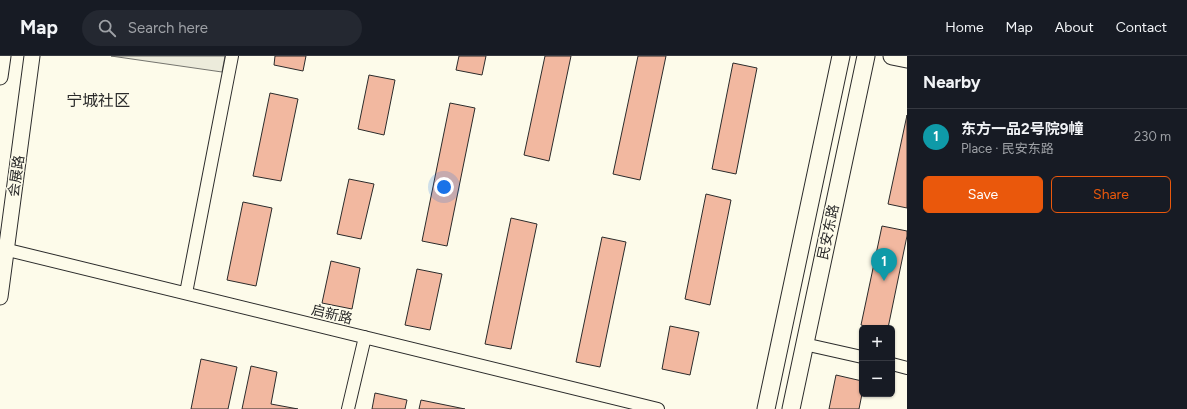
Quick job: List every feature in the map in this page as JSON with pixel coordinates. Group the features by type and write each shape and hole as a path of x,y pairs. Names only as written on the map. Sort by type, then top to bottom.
{"main road":[{"name":"民安东路","path":"766,409 841,56"},
{"name":"民安东路","path":"791,409 866,56"},
{"path":"892,56 907,59"}],"street":[{"path":"0,77 3,56"},
{"name":"会展路","path":"0,297 3,249 32,56"},
{"path":"186,293 232,56"},
{"name":"启新路","path":"3,249 658,409"},
{"path":"348,409 365,337"},
{"path":"804,344 859,356"},
{"path":"895,365 907,368"}],"shaded area":[{"path":"111,56 225,56 222,72"}],"building":[{"path":"275,56 306,56 303,71 274,65"},
{"path":"459,56 486,56 482,75 456,70"},
{"path":"545,56 571,56 549,161 524,155"},
{"path":"638,56 666,56 640,180 613,174"},
{"path":"733,63 757,68 736,174 712,169"},
{"path":"369,75 395,80 384,135 358,129"},
{"path":"270,93 298,99 281,181 253,176"},
{"path":"450,103 475,108 447,246 422,241"},
{"path":"907,115 907,208 888,204"},
{"path":"349,179 374,184 361,239 337,234"},
{"path":"706,194 731,200 710,305 685,299"},
{"path":"243,202 272,208 256,286 227,280"},
{"path":"511,218 537,224 511,349 485,344"},
{"path":"882,226 907,231 889,325 861,325"},
{"path":"602,237 626,242 600,367 576,362"},
{"path":"331,261 360,268 352,309 322,303"},
{"path":"417,269 442,274 430,330 405,325"},
{"path":"670,326 699,332 690,375 662,369"},
{"path":"201,359 237,367 228,409 191,409"},
{"path":"251,366 277,372 271,404 298,409 242,409"},
{"path":"836,375 859,380 859,397 861,397 859,409 829,409"},
{"path":"375,393 407,400 405,409 372,409"},
{"path":"421,400 465,409 419,409"}],"place":[{"name":"东方一品2号院9幢","path":"884,281"}],"district":[{"name":"宁城社区","path":"98,100"}]}
